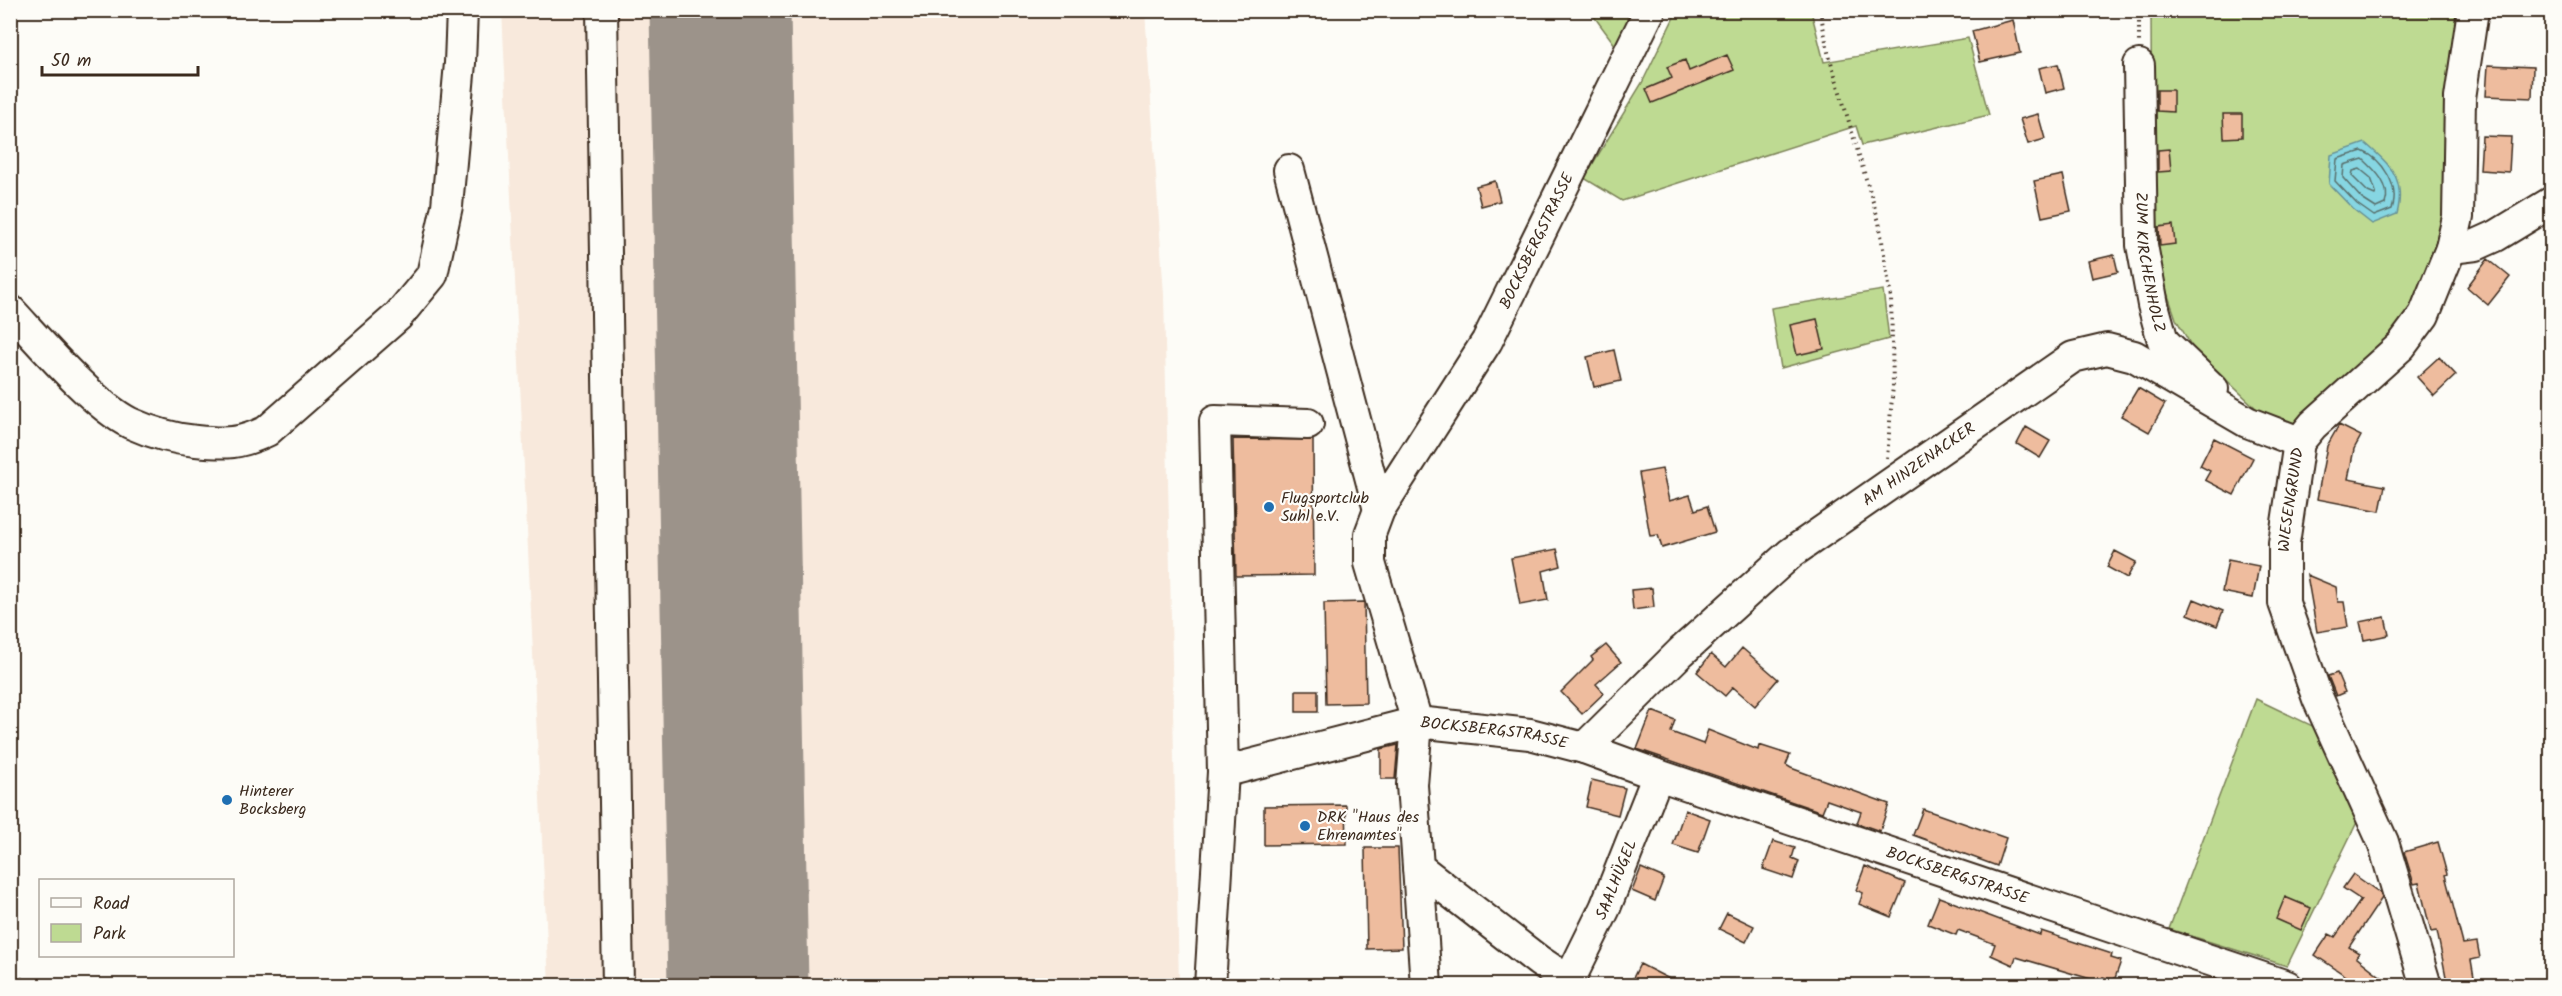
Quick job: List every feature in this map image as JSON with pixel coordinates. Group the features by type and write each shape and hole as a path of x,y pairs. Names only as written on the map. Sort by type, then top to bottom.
{"street":[{"path":"10,310 97,400 130,423 179,439 216,443 245,442 267,431 398,316 432,275 447,206 460,63 462,10"},
{"path":"602,10 618,986"},
{"name":"BOCKSBERGSTRASSE","path":"1650,10 1487,341 1379,510 1370,534 1370,563 1417,722 1530,734 1584,748 1658,775 2286,986"},
{"name":"WIESENGRUND","path":"2426,986 2383,842 2318,699 2284,603 2284,543 2300,442 2313,425 2401,346 2424,315 2451,248 2458,217 2460,98 2473,10"},
{"name":"ZUM KIRCHENHOLZ","path":"2139,65 2142,245 2153,305 2163,341 2247,422"},
{"path":"1289,170 1379,510"},
{"path":"2451,248 2476,245 2496,236 2552,202"},
{"name":"AM HINZENACKER","path":"1584,748 1680,652 1791,553 2073,357 2106,348 2134,356 2247,422 2300,442"},
{"path":"1210,986 1223,772 1215,421 1308,424"},
{"path":"1223,772 1417,722 1412,785 1426,986"},
{"name":"SAALHÜGEL","path":"1569,983 1605,908 1658,775"},
{"path":"1418,867 1569,983"}],"path":[{"path":"1820,10 1828,51 1879,222 1891,298 1893,385 1886,485"},
{"path":"2139,10 2139,65"},
{"path":"10,973 35,986"}],"shaded area":[{"path":"502,11 1145,11 1164,295 1179,985 549,985"}],"green space":[{"path":"1590,11 1633,11 1618,49"},
{"path":"1677,11 1811,11 1824,62 1968,38 1989,115 1862,145 1856,126 1622,201 1584,178 1642,83"},
{"path":"2151,11 2464,11 2449,215 2437,266 2393,339 2294,423 2259,411 2192,347 2176,319 2160,272 2152,217"},
{"path":"1883,290 1889,339 1781,368 1771,308"},
{"path":"2256,699 2321,730 2359,818 2287,966 2169,929"}],"water":[{"path":"2365,143 2394,173 2399,191 2397,214 2372,224 2353,209 2329,184 2331,155"}],"building":[{"path":"2013,20 2020,53 1980,62 1972,31"},
{"path":"1727,55 1734,70 1652,103 1646,89 1672,78 1667,67 1685,60 1689,71"},
{"path":"2058,64 2064,88 2045,93 2039,68"},
{"path":"2488,65 2533,67 2532,98 2486,96"},
{"path":"2157,90 2173,90 2173,112 2157,111"},
{"path":"2038,114 2045,139 2028,144 2020,119"},
{"path":"2223,114 2242,114 2242,137 2224,138"},
{"path":"2482,136 2511,137 2509,172 2480,170"},
{"path":"2169,149 2171,171 2158,172 2158,150"},
{"path":"2063,175 2071,211 2042,217 2034,181"},
{"path":"1495,181 1500,201 1481,206 1476,186"},
{"path":"2173,225 2175,244 2160,246 2159,227"},
{"path":"2114,255 2118,272 2092,278 2088,261"},
{"path":"2488,259 2510,277 2488,305 2467,287"},
{"path":"1817,319 1824,349 1797,355 1790,325"},
{"path":"1614,350 1621,381 1594,387 1587,357"},
{"path":"2439,357 2456,375 2434,396 2417,377"},
{"path":"2138,388 2165,404 2149,432 2121,416"},
{"path":"2339,425 2361,436 2354,449 2348,479 2385,486 2380,511 2317,499 2327,446"},
{"path":"2026,427 2050,441 2040,458 2017,444"},
{"path":"2214,438 2253,458 2234,495 2205,480 2210,471 2200,466"},
{"name":"Flugsportclub Suhl e.V.","path":"1233,439 1313,440 1314,575 1236,576"},
{"path":"1662,469 1669,501 1690,495 1695,510 1707,506 1715,532 1662,548 1658,535 1650,536 1639,473"},
{"path":"1557,549 1561,566 1543,571 1548,600 1520,605 1511,558"},
{"path":"2115,551 2136,562 2127,578 2107,567"},
{"path":"2228,560 2259,566 2253,598 2222,592"},
{"path":"2307,575 2336,587 2338,602 2344,602 2348,627 2317,632"},
{"path":"1652,588 1654,607 1633,610 1631,590"},
{"path":"2194,599 2223,611 2217,626 2188,614"},
{"path":"1364,602 1366,703 1326,704 1324,603"},
{"path":"2385,617 2389,635 2364,640 2360,622"},
{"path":"1606,645 1621,662 1596,684 1604,693 1582,714 1561,692 1593,660 1591,657"},
{"path":"1742,648 1778,679 1755,706 1733,687 1725,696 1697,672 1711,654 1726,667"},
{"path":"2337,673 2345,692 2336,696 2328,676"},
{"path":"1296,690 1318,690 1318,712 1296,712"},
{"path":"1652,711 1675,720 1671,732 1703,744 1708,730 1758,750 1759,745 1790,755 1786,765 1791,768 1889,804 1880,831 1857,823 1861,812 1827,800 1822,812 1637,749"},
{"path":"1398,745 1395,779 1381,779 1381,749"},
{"path":"1592,780 1625,788 1618,815 1586,807"},
{"path":"1346,805 1347,844 1264,845 1264,806"},
{"path":"1923,809 2006,838 1997,866 1913,835"},
{"path":"1685,810 1710,819 1698,853 1673,845"},
{"path":"1773,841 1795,848 1792,858 1799,861 1793,879 1763,869"},
{"path":"2438,842 2463,944 2477,942 2480,958 2471,960 2474,977 2447,982 2437,931 2431,932 2419,883 2414,884 2404,852"},
{"path":"1365,848 1398,848 1402,948 1367,949"},
{"path":"1865,866 1905,883 1891,917 1859,904 1863,893 1856,890"},
{"path":"1641,868 1664,878 1655,901 1632,891"},
{"path":"2353,874 2380,893 2382,898 2349,947 2359,953 2356,957 2393,986 2361,986 2315,955 2329,934 2335,937 2361,900 2343,888"},
{"path":"1939,897 2040,935 2041,931 2112,954 2111,958 2121,961 2114,981 2103,977 2101,982 2016,957 2013,965 1991,955 1995,944 1958,930 1956,935 1928,924"},
{"path":"2285,897 2311,908 2301,930 2276,919"},
{"path":"1727,913 1754,926 1746,942 1719,929"},
{"path":"1640,964 1683,986 1643,986 1632,980"}],"runway":[{"path":"720,10 738,986"}],"place":[{"name":"Flugsportclub Suhl e.V.","path":"1269,507"},
{"name":"Hinterer Bocksberg","path":"227,800"},
{"name":"DRK \"Haus des Ehrenamtes\"","path":"1305,826"}]}
